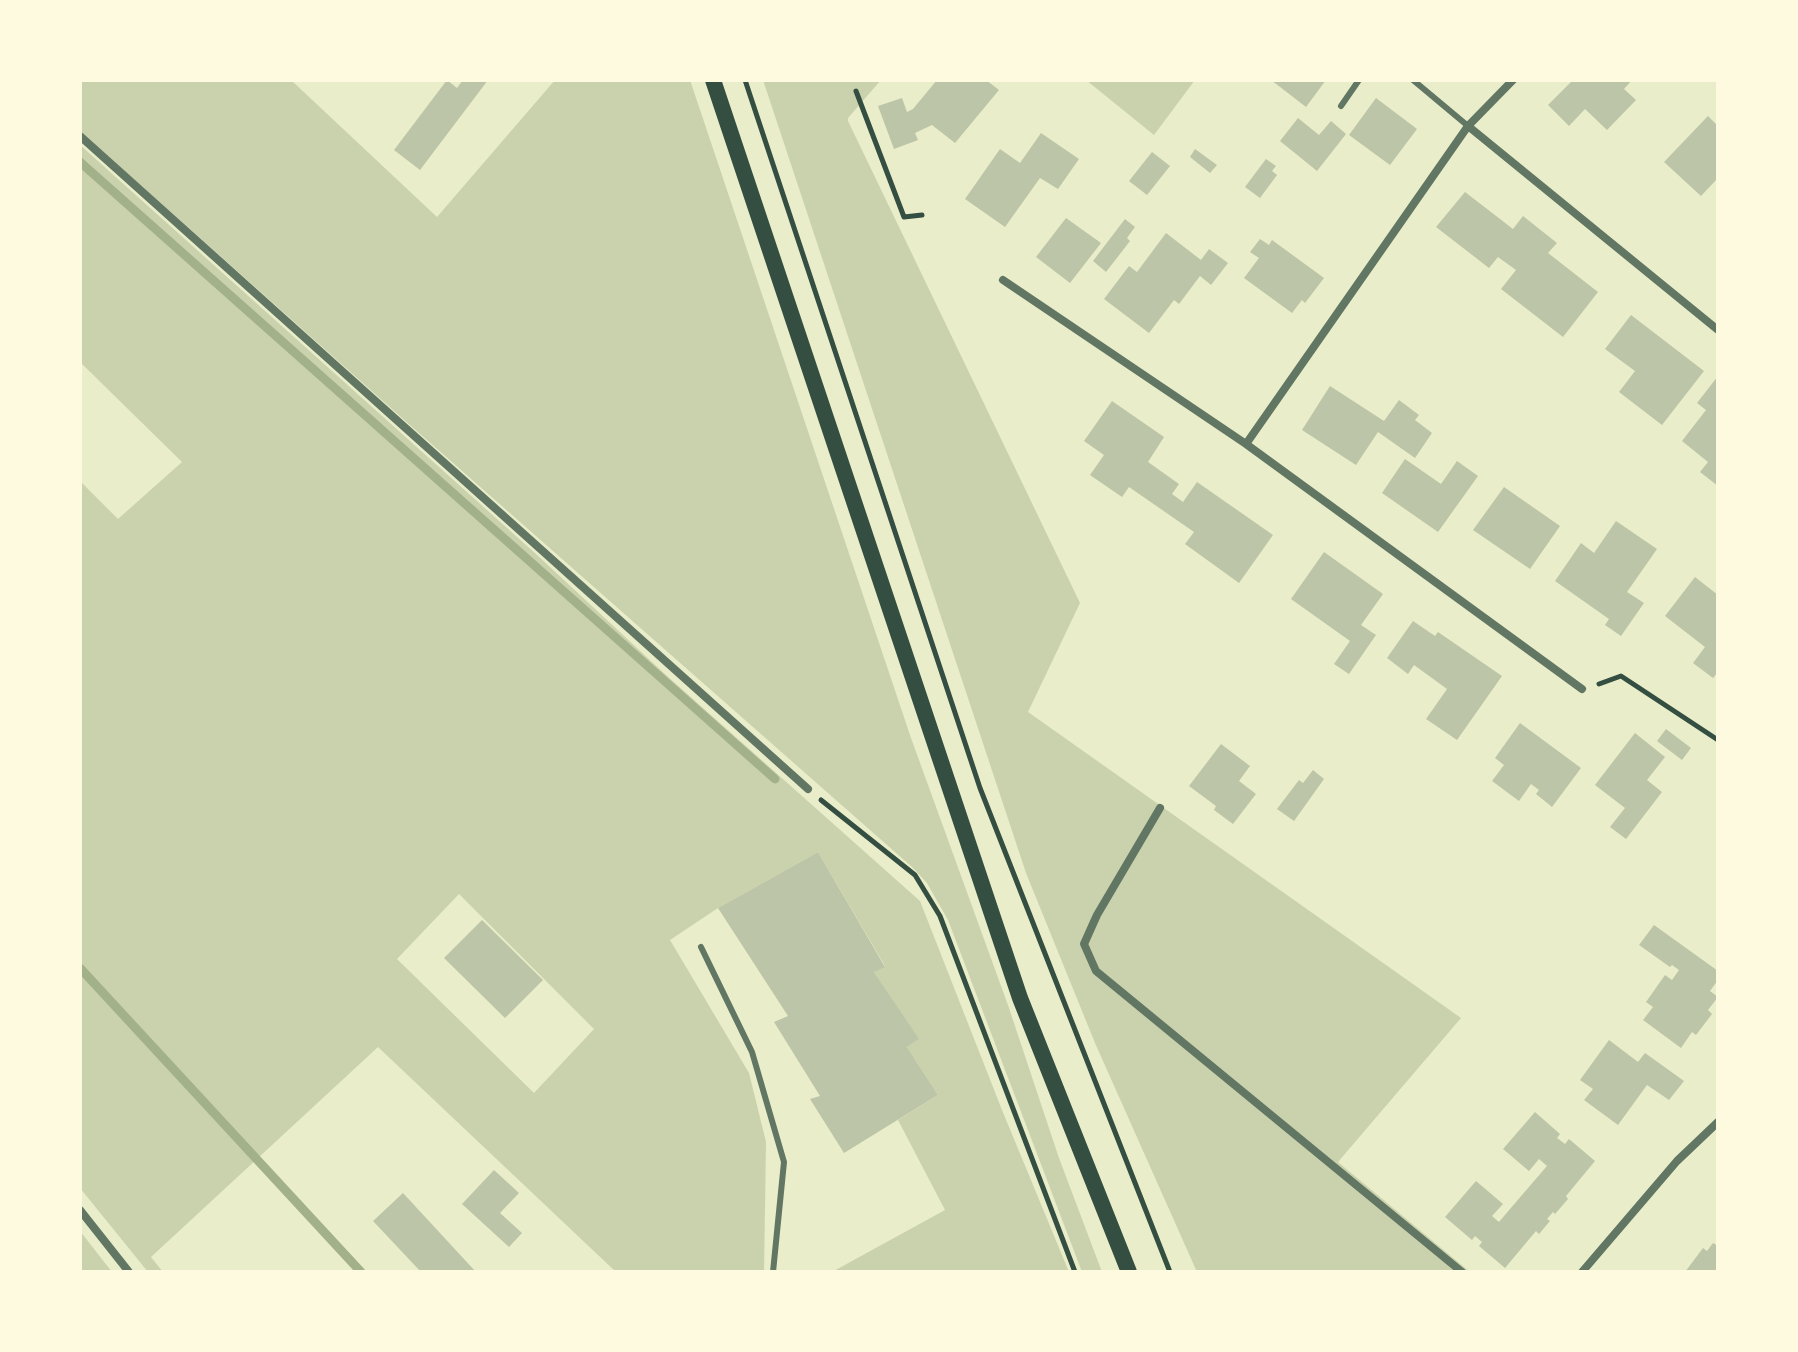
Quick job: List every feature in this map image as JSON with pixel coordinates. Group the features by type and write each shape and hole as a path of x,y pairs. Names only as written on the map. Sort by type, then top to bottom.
{"main road":[{"path":"713,80 1020,998 1129,1272"}],"street":[{"path":"1246,444 1468,126 1513,80"},
{"path":"1468,126 1718,330"},
{"path":"80,136 808,789"},
{"path":"1003,280 1246,444 1582,689"},
{"path":"1160,808 1097,915 1084,944 1096,971 1462,1272"},
{"path":"1582,1272 1677,1161 1718,1122"},
{"path":"80,1210 129,1272"}],"lane":[{"path":"1341,106 1359,80"},
{"path":"1413,80 1468,126"},
{"path":"701,947 752,1052 784,1162 773,1272"}],"path":[{"path":"745,80 980,788 1170,1272"},
{"path":"856,91 904,217 922,215"},
{"path":"1582,689 1621,676 1718,740"},
{"path":"808,789 915,875 940,916 1075,1272"}],"green space":[{"path":"80,80 291,80 437,217 555,80 690,80 911,738 1102,1272 1082,1272 948,920 927,883 80,131"},
{"path":"763,80 881,80 848,121 1080,603 1028,712 1461,1018 1338,1162 1470,1272 1197,1272 1095,1043 1026,873"},
{"path":"1086,80 1195,80 1154,135"},
{"path":"80,145 920,901 1069,1272 832,1272 945,1210 898,1120 938,1095 907,1047 918,1039 874,972 885,966 818,852 718,908 670,940 749,1073 766,1142 764,1272 616,1272 378,1047 151,1257 163,1272 148,1272 80,1188 80,481 118,519 182,462 80,362","holes":["459,894 594,1029 534,1093 397,959"]},
{"path":"80,1231 112,1272 80,1272"}],"building":[{"path":"447,80 457,88 463,80 488,80 420,170 394,150"},
{"path":"937,80 986,80 999,90 955,143 932,125 915,133 918,140 894,149 878,106 902,98 907,112"},
{"path":"1271,80 1326,80 1306,107"},
{"path":"1573,80 1632,80 1624,89 1636,100 1607,130 1585,109 1569,126 1548,105"},
{"path":"1376,98 1417,129 1390,165 1349,135"},
{"path":"1708,116 1718,126 1718,178 1701,196 1664,162"},
{"path":"1298,118 1319,135 1331,121 1346,134 1317,171 1280,141"},
{"path":"1041,133 1079,159 1058,189 1040,178 1005,227 965,199 1000,149 1020,163"},
{"path":"1195,149 1217,165 1210,173 1190,157"},
{"path":"1152,152 1170,166 1147,195 1129,181"},
{"path":"1266,159 1276,166 1272,171 1277,175 1260,198 1245,187"},
{"path":"1465,192 1513,229 1523,216 1557,243 1548,253 1598,292 1563,337 1501,289 1516,270 1498,257 1489,268 1436,227"},
{"path":"1066,218 1101,243 1070,283 1036,257"},
{"path":"1125,219 1135,227 1127,238 1130,241 1106,272 1093,261"},
{"path":"1166,233 1201,260 1209,249 1228,263 1211,285 1200,276 1179,304 1174,300 1149,333 1104,299 1129,266 1137,272"},
{"path":"1260,239 1269,245 1272,240 1324,278 1305,303 1302,300 1292,313 1244,278 1259,258 1250,252"},
{"path":"1631,315 1704,371 1662,425 1619,392 1635,371 1605,349"},
{"path":"1718,376 1718,486 1700,472 1708,462 1682,441 1706,410 1697,403"},
{"path":"1330,386 1384,421 1399,400 1419,415 1415,420 1432,433 1415,458 1378,432 1356,465 1302,430"},
{"path":"1112,401 1164,437 1148,462 1179,484 1172,494 1183,502 1197,482 1273,535 1239,583 1185,544 1194,532 1129,487 1122,497 1090,475 1104,455 1084,441"},
{"path":"1405,459 1441,484 1457,461 1478,476 1438,532 1382,493"},
{"path":"1504,487 1560,526 1530,569 1473,530"},
{"path":"1616,521 1657,549 1627,592 1644,603 1621,636 1605,625 1609,619 1555,581 1581,543 1594,553"},
{"path":"1324,552 1383,594 1361,625 1376,635 1349,674 1334,664 1350,641 1291,599"},
{"path":"1695,577 1718,595 1718,672 1713,678 1693,663 1705,647 1665,616"},
{"path":"1413,621 1435,636 1438,632 1502,676 1457,740 1426,719 1447,689 1414,665 1408,674 1387,658"},
{"path":"1520,723 1581,768 1552,807 1536,794 1539,790 1531,784 1519,801 1492,781 1504,765 1495,758"},
{"path":"1666,729 1691,748 1682,760 1657,741"},
{"path":"1635,733 1665,757 1647,780 1662,792 1626,839 1610,827 1625,808 1595,785"},
{"path":"1221,744 1250,766 1239,781 1256,794 1233,824 1214,810 1216,806 1189,786"},
{"path":"1313,770 1324,779 1294,821 1277,809 1299,780 1303,783"},
{"path":"818,852 885,967 874,972 919,1039 907,1047 938,1095 844,1153 810,1099 820,1096 774,1022 788,1016 718,908"},
{"path":"482,920 543,980 505,1018 444,958"},
{"path":"1654,925 1718,971 1718,980 1710,991 1718,997 1708,1010 1712,1014 1696,1035 1692,1032 1681,1048 1643,1020 1653,1007 1646,1002 1665,975 1672,980 1679,970 1639,945"},
{"path":"1609,1040 1638,1062 1645,1053 1684,1081 1669,1100 1647,1085 1618,1125 1584,1100 1593,1089 1580,1080"},
{"path":"1535,1112 1560,1134 1557,1138 1565,1144 1569,1139 1595,1161 1566,1196 1568,1199 1547,1219 1550,1221 1539,1234 1536,1231 1505,1268 1479,1246 1482,1242 1475,1236 1472,1240 1445,1217 1476,1181 1503,1204 1492,1216 1499,1222 1547,1166 1539,1159 1529,1171 1503,1149"},
{"path":"494,1170 519,1193 500,1213 522,1233 509,1247 462,1204"},
{"path":"403,1193 476,1272 421,1272 373,1221"},
{"path":"1713,1243 1718,1246 1718,1272 1685,1272 1703,1248 1707,1251"}],"waterway":[{"path":"80,162 775,779"},
{"path":"80,968 361,1272"}]}
